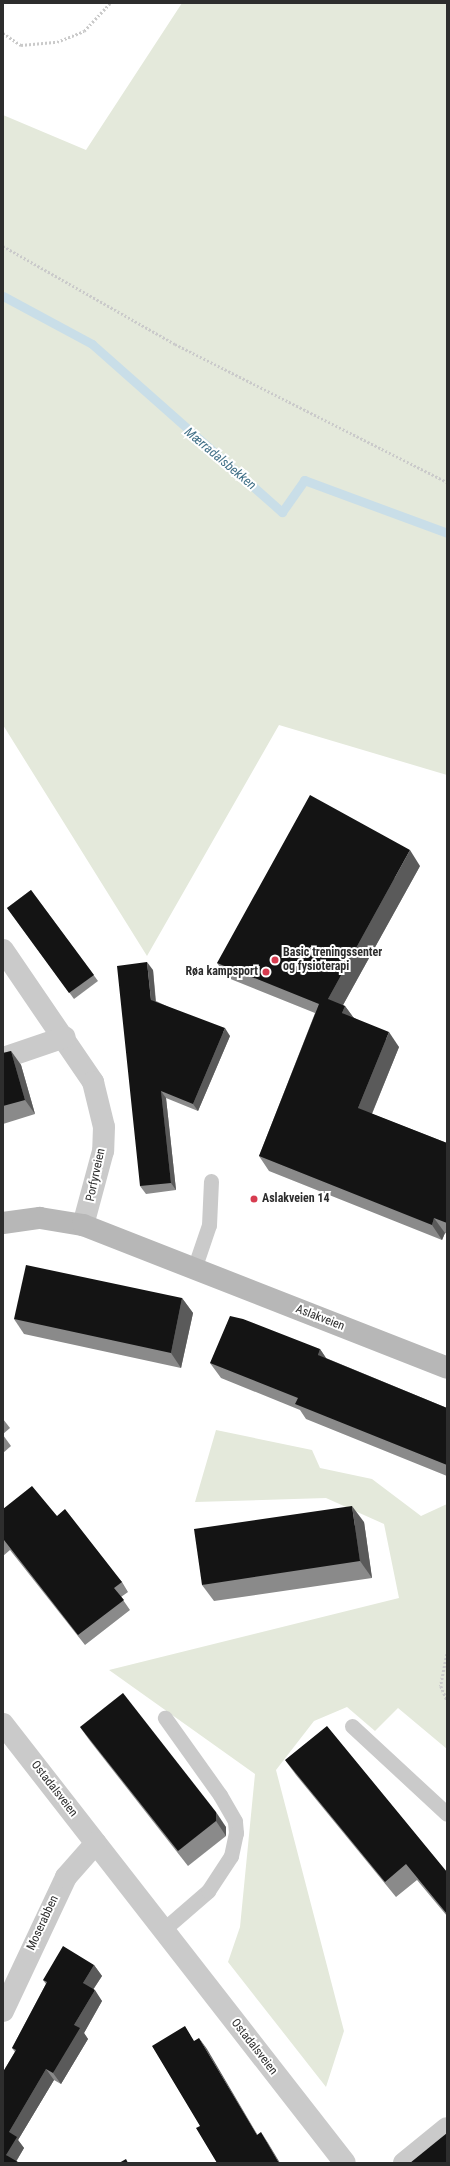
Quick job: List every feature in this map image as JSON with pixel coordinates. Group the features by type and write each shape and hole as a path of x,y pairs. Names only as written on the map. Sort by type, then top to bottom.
{"street":[{"name":"Porfyrveien","path":"3,950 65,1037 93,1082 104,1127 96,1185 83,1225"},
{"path":"3,1058 65,1037"},
{"name":"Aslakveien","path":"3,1223 40,1218 83,1225 447,1368"},
{"name":"Ostadalsveien","path":"3,1724 345,2163"},
{"name":"Moserabben","path":"3,2011 66,1877 96,1843"},
{"path":"404,2163 447,2128"}],"lane":[{"path":"194,1269 209,1225 211,1181"},
{"path":"163,1930 211,1886 230,1856 236,1833 235,1821 220,1794 165,1718"},
{"path":"352,1726 447,1814"}],"path":[{"path":"3,33 21,45 57,42 84,31 110,3"},
{"path":"3,246 175,344 447,482"},
{"path":"447,1654 441,1686 447,1700"}],"shaded area":[{"path":"182,3 447,3 447,775 279,725 147,956 3,725 3,115 86,150"},
{"path":"216,1430 312,1450 320,1468 372,1479 421,1516 447,1504 447,1749 398,1708 375,1731 347,1707 314,1721 276,1770 344,2031 326,2087 228,1962 240,1927 255,1774 109,1670 399,1598 384,1524 326,1498 195,1502"}],"building":[{"path":"310,795 410,850 328,999 345,1006 342,1013 389,1032 358,1108 447,1143 447,1223 434,1218 432,1225 259,1156 319,1004 217,963"},
{"path":"31,890 94,975 69,993 7,908"},
{"path":"147,962 151,1000 225,1028 193,1104 161,1091 171,1183 140,1186 117,966"},
{"path":"11,1051 25,1100 3,1106 3,1053"},
{"path":"26,1265 182,1298 171,1353 14,1319"},
{"path":"230,1316 243,1319 320,1349 318,1355 447,1408 447,1465 295,1404 298,1398 210,1363"},
{"path":"32,1486 57,1516 65,1509 122,1582 114,1588 124,1600 78,1635 4,1540 3,1541 3,1509"},
{"path":"352,1506 360,1561 202,1585 194,1529"},
{"path":"123,1693 216,1812 216,1821 178,1851 80,1727"},
{"path":"327,1726 447,1872 447,1914 406,1864 385,1882 285,1760"},
{"path":"63,1946 94,1965 83,1983 95,1990 74,2025 80,2028 53,2073 46,2069 9,2132 17,2137 6,2155 18,2162 3,2163 3,2072 16,2050 12,2048 47,1982 43,1980"},
{"path":"185,2026 194,2041 199,2038 257,2135 261,2132 279,2163 217,2163 196,2128 200,2126 152,2046"},
{"path":"447,2133 447,2163 410,2163"},
{"path":"126,2159 128,2163 119,2163"}],"waterway":[{"name":"Mærradalsbekken","path":"3,296 92,344 282,512 304,480 447,533"}],"place":[{"name":"Basic treningssenter og fysioterapi","path":"275,960"},
{"name":"Røa kampsport","path":"266,972"},
{"name":"Aslakveien 14","path":"254,1199"}]}
